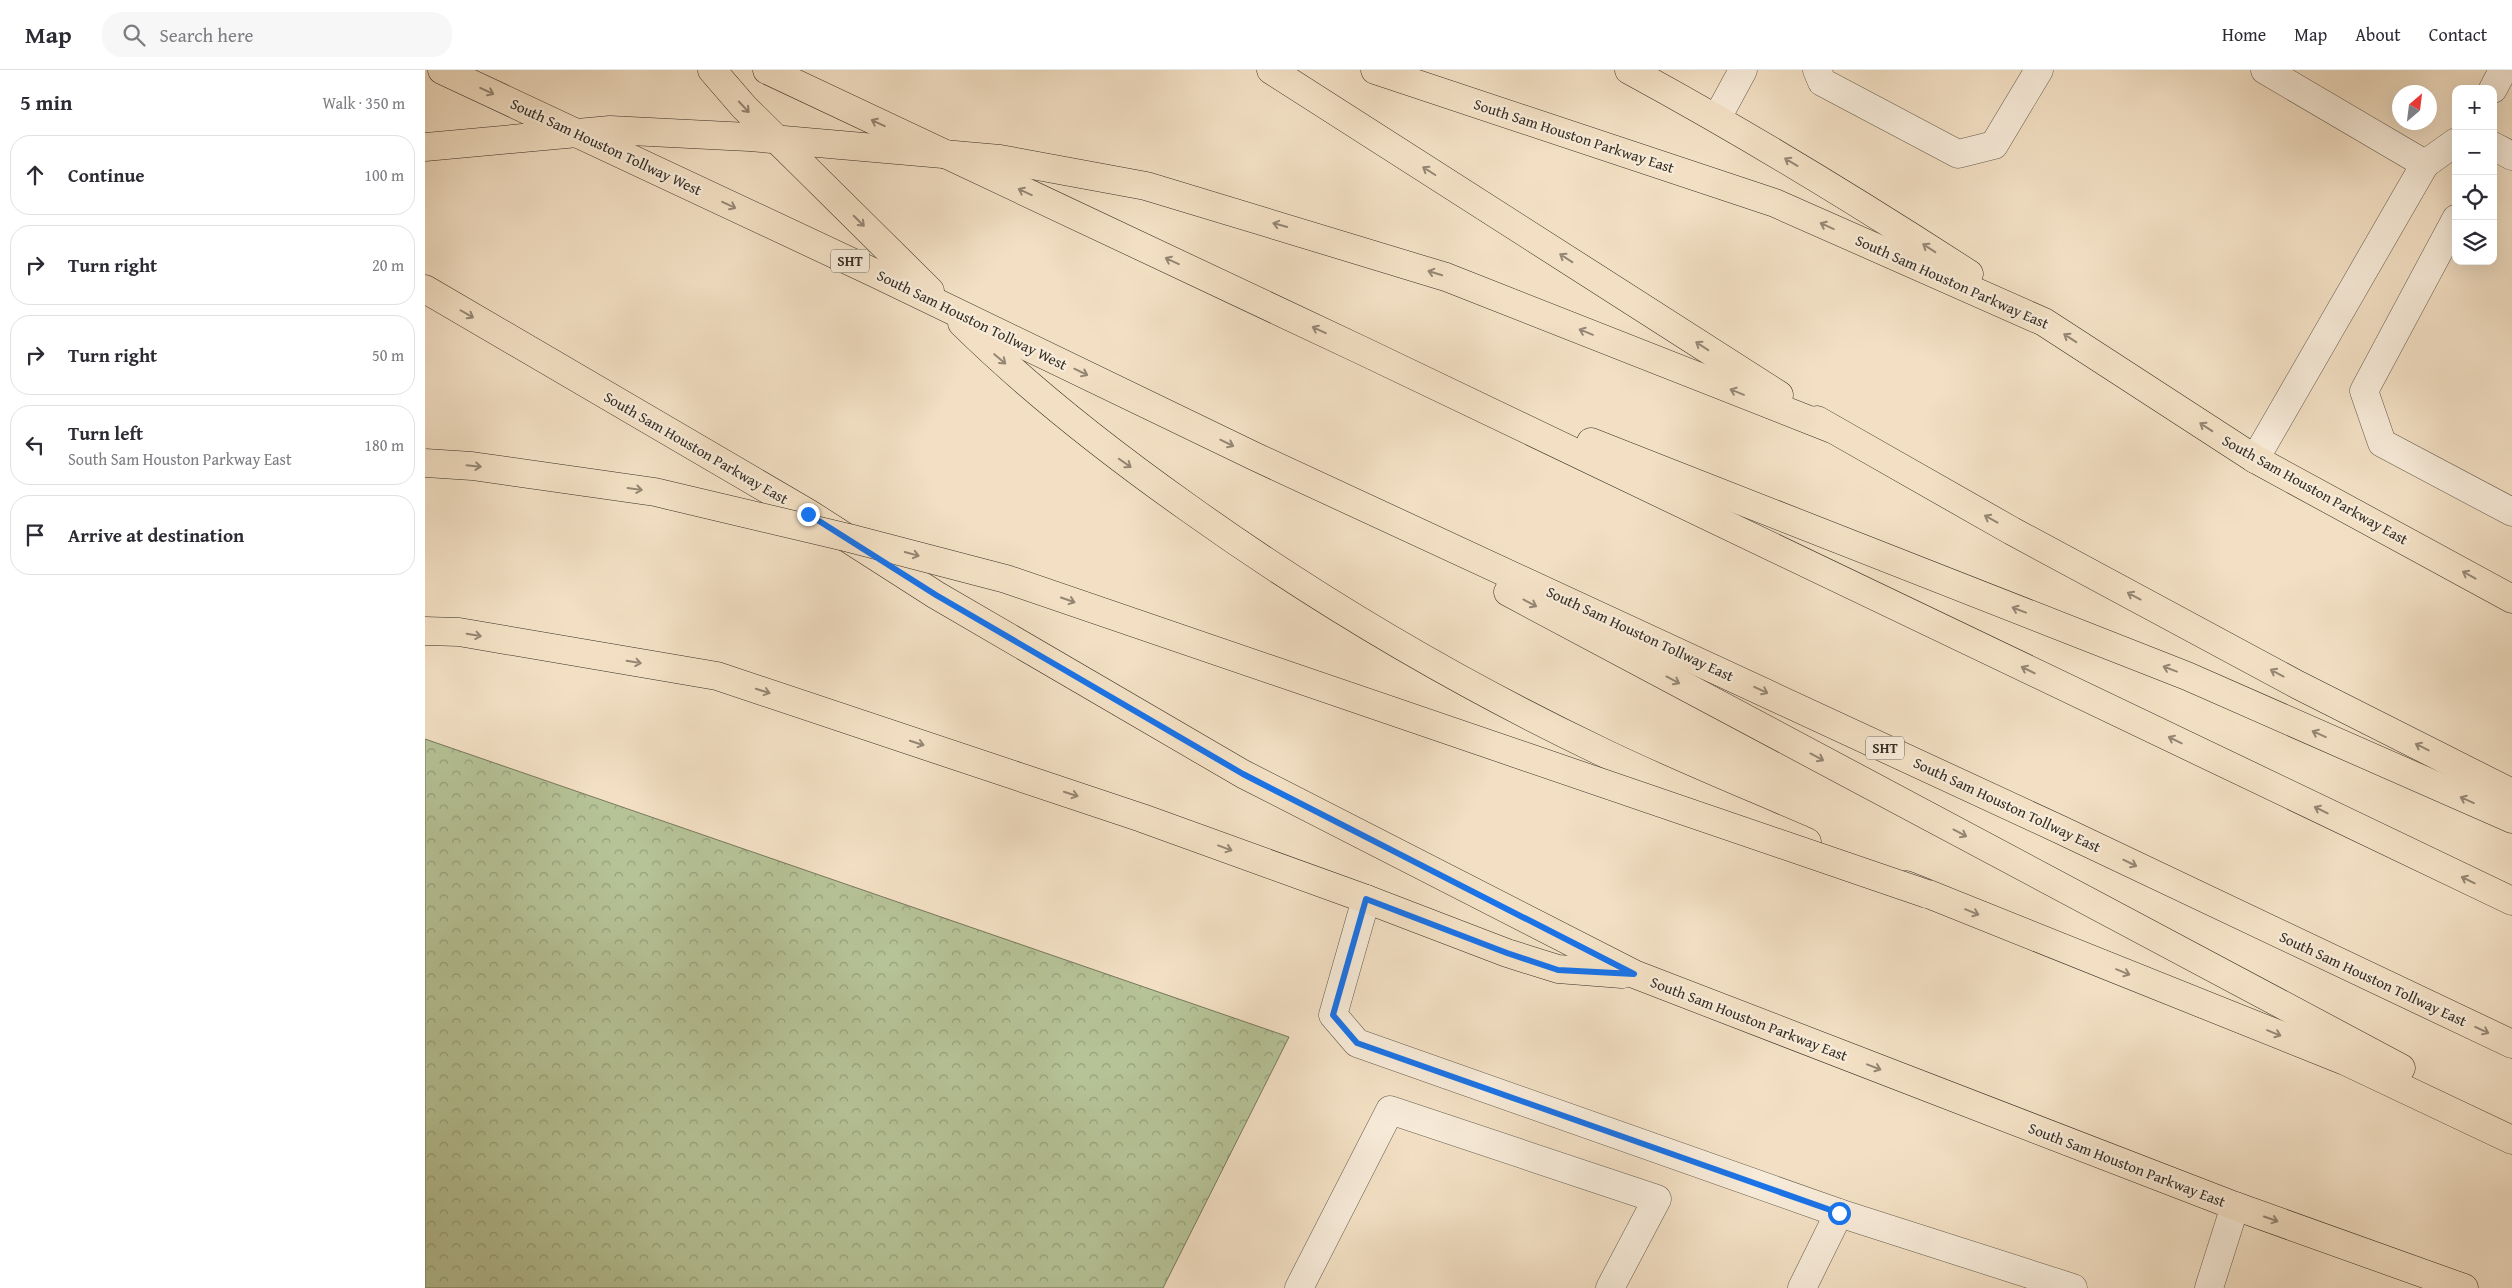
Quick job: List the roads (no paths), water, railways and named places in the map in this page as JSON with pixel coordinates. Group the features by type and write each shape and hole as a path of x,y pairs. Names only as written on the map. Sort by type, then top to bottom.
{"main road":[{"name":"South Sam Houston Tollway West","path":"442,70 877,274 1256,457"},
{"path":"712,70 743,107 991,352 1117,457 1256,557 1413,654 1601,751 1927,894 2345,1061 2512,1140"},
{"path":"767,70 1370,354 2512,901"},
{"path":"1271,70 1832,429 2012,531 2298,684 2512,793"},
{"name":"South Sam Houston Parkway East","path":"1375,70 1775,203 2044,322 2255,459 2512,599"},
{"path":"1629,70 1717,118 1858,203 2044,322"},
{"path":"425,147 610,130 739,137 1000,159 1146,186 1446,277 1832,429"},
{"name":"South Sam Houston Parkway East","path":"425,289 808,514 936,595 1243,774 1634,974 2235,1206 2464,1288"},
{"path":"1370,354 2187,676 2512,820"},
{"name":"South Sam Houston Tollway East","path":"1256,457 2061,830 2512,1044"},
{"path":"1256,457 2512,1126"},
{"path":"425,463 472,466 655,492 849,538 1006,579 1927,894"},
{"path":"425,631 459,632 717,676 1142,818 1366,899 1507,953 1558,970 1634,974"}],"lane":[{"path":"1717,118 1743,70"},
{"path":"1817,70 1822,82 1958,154 1994,145 2039,70"},
{"path":"2265,70 2425,164"},
{"path":"2495,85 2503,70"},
{"path":"2255,459 2425,164 2452,145"},
{"path":"2455,220 2364,391 2382,443 2512,512"},
{"path":"1366,899 1333,1015 1357,1043 1839,1213 2073,1288"},
{"path":"1299,1288 1390,1110 1657,1199 1610,1288"},
{"path":"2209,1288 2235,1206"},
{"path":"1802,1288 1839,1213"}]}
